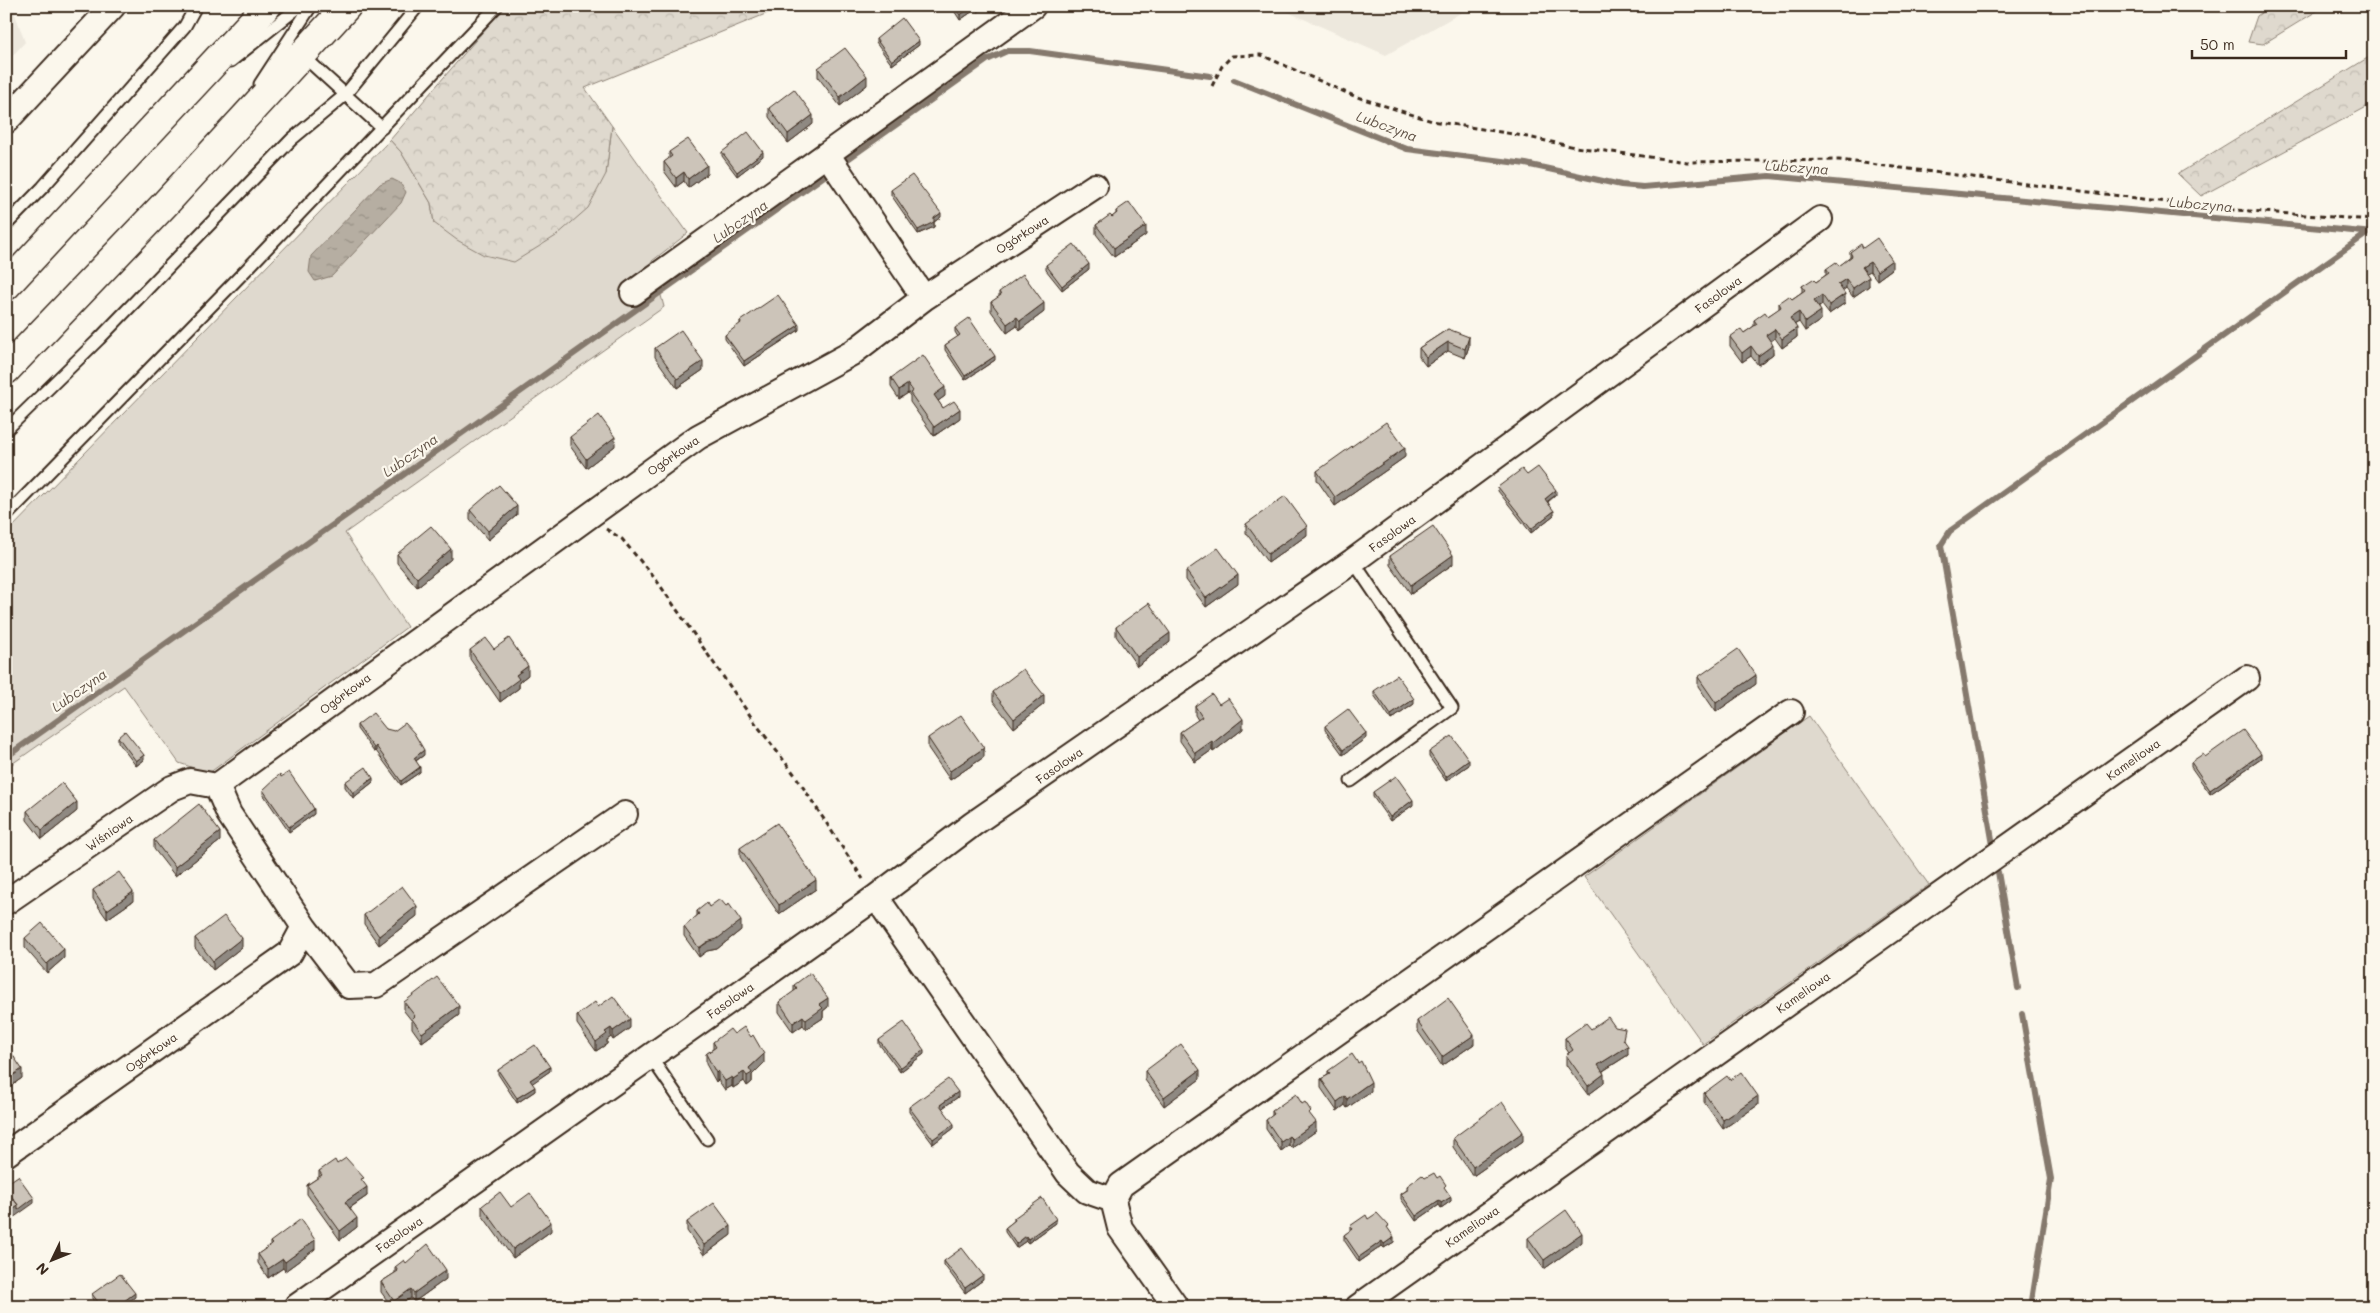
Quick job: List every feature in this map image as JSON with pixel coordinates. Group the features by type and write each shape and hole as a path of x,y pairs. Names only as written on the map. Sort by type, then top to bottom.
{"highway":[{"path":"6,370 222,142 347,6"},
{"path":"6,286 180,102 260,9"}],"street":[{"path":"6,121 113,6"},
{"path":"632,293 1033,6"},
{"path":"827,154 924,298"},
{"name":"Ogórkowa","path":"217,786 698,437 852,353 924,298 1095,186"},
{"name":"Fasolowa","path":"296,1307 876,897 973,824 1353,562 1820,219"},
{"name":"Kameliowa","path":"1358,1307 2247,678"},
{"path":"1176,1307 1120,1228 1113,1200 1121,1185 1791,712"},
{"name":"Wiśniowa","path":"6,902 172,788 190,781 217,786"},
{"path":"217,786 229,814 304,927 349,986 376,985 626,814"},
{"path":"876,897 1068,1173 1087,1191 1113,1200"},
{"name":"Ogórkowa","path":"6,1154 290,953 304,927"}],"lane":[{"path":"6,225 43,187 185,26 196,6"},
{"path":"180,102 300,6"},
{"path":"222,142 311,6"},
{"path":"6,430 99,339 292,139 345,95 418,6"},
{"path":"6,516 382,128 497,6"},
{"path":"302,55 382,128"},
{"path":"1351,781 1452,708 1353,562"},
{"path":"650,1056 707,1139"}],"path":[{"path":"1212,86 1222,66 1232,56 1261,55 1354,96 1432,121 1513,134 1575,147 1687,162 1839,160 2222,209 2374,220"},
{"path":"585,519 599,524 622,539 657,581 756,724 796,775 828,827 876,897"}],"shaded area":[{"path":"6,6 12,6 25,42 6,63"},
{"path":"1274,6 1473,6 1386,55"}],"green space":[{"path":"505,6 785,6 585,88 612,126 606,174 588,208 556,236 514,262 484,255 457,240 434,223 431,203 401,152 390,140"},
{"path":"2270,6 2325,6 2263,44 2248,42 2257,16"},
{"path":"2374,54 2374,103 2201,196 2178,174"},
{"path":"612,126 688,233 652,261 664,307 345,533 407,627 209,773 179,763 124,686 6,768 6,534 390,140 401,152 431,203 434,223 606,174"},
{"path":"1809,716 1929,885 1703,1044 1584,877"}],"water":[{"path":"392,179 400,183 406,192 401,203 332,276 315,281 309,272 311,256 380,184"}],"building":[{"path":"954,6 973,6 960,15"},
{"path":"902,18 919,41 892,61 876,39"},
{"path":"845,48 867,76 840,97 818,68"},
{"path":"794,89 813,115 788,134 769,108"},
{"path":"748,132 763,152 737,172 722,152"},
{"path":"688,139 707,165 688,179 684,172 676,178 664,162 672,156 669,152"},
{"path":"912,175 941,213 934,218 934,222 918,230 891,190"},
{"path":"1129,202 1146,226 1114,248 1096,225 1110,215 1112,217 1117,213 1116,211"},
{"path":"1877,238 1892,260 1877,271 1870,262 1862,267 1869,277 1853,288 1846,279 1838,284 1845,294 1829,305 1822,295 1814,301 1821,311 1805,322 1799,312 1790,318 1797,328 1782,339 1775,329 1766,335 1773,345 1758,356 1751,346 1742,353 1730,337 1741,329 1744,333 1757,324 1754,320 1765,312 1768,316 1781,307 1779,303 1789,296 1792,299 1805,290 1802,286 1813,279 1816,282 1829,273 1826,269 1836,262 1839,266 1852,256 1850,252 1861,244 1863,248"},
{"path":"1074,244 1089,264 1062,286 1046,265"},
{"path":"1023,274 1044,303 1020,321 1017,317 1007,324 991,302 1001,295 999,292"},
{"path":"778,295 799,325 744,361 725,335 741,323 740,321"},
{"path":"969,318 995,356 965,376 945,345 960,335 955,328"},
{"path":"1448,329 1469,337 1465,349 1448,342 1426,357 1419,348"},
{"path":"681,330 703,361 677,379 655,348"},
{"path":"923,355 945,387 934,395 943,408 954,401 960,409 934,427 910,393 913,391 908,384 899,390 891,378"},
{"path":"599,415 615,437 586,459 570,437"},
{"path":"1386,422 1405,448 1335,497 1317,471"},
{"path":"1538,467 1556,490 1545,499 1554,511 1531,529 1498,487 1522,469 1527,475"},
{"path":"499,485 517,506 488,531 470,510"},
{"path":"1285,496 1307,526 1268,554 1246,524"},
{"path":"431,526 451,549 417,578 397,554"},
{"path":"1433,526 1453,555 1411,585 1390,556"},
{"path":"1218,548 1238,575 1206,598 1186,571"},
{"path":"1149,603 1170,633 1137,657 1116,627"},
{"path":"486,638 494,649 509,638 528,666 516,675 519,679 500,693 470,650"},
{"path":"1738,649 1756,675 1716,703 1698,677"},
{"path":"1023,669 1044,695 1014,719 993,692"},
{"path":"1397,675 1414,699 1391,715 1374,691"},
{"path":"1212,694 1219,704 1228,698 1243,719 1213,743 1212,741 1195,753 1180,732 1202,717 1195,706"},
{"path":"1348,709 1366,733 1343,750 1325,726"},
{"path":"373,713 386,729 394,731 405,723 414,733 424,750 414,758 420,767 401,781 376,746 374,748 357,725"},
{"path":"961,715 984,748 950,771 928,738"},
{"path":"2243,730 2261,754 2210,790 2191,762 2203,754 2205,757"},
{"path":"125,731 144,755 136,761 118,737"},
{"path":"1452,736 1469,760 1446,777 1429,752"},
{"path":"366,767 373,778 353,793 345,782"},
{"path":"289,772 314,809 289,827 263,790 280,774 281,777"},
{"path":"1396,776 1413,800 1390,817 1373,792"},
{"path":"62,783 77,802 42,830 27,811"},
{"path":"199,804 220,832 175,867 154,840"},
{"path":"777,823 816,880 779,905 740,848"},
{"path":"119,872 133,892 107,910 93,890"},
{"path":"402,886 417,906 379,936 364,915"},
{"path":"720,899 726,906 729,904 741,921 717,939 707,942 699,948 684,927 699,914 697,911 707,903 709,907"},
{"path":"224,916 242,938 213,961 195,938"},
{"path":"42,923 64,949 47,964 25,938"},
{"path":"810,973 828,998 819,1004 823,1008 806,1020 803,1016 793,1023 779,1002 797,989 794,985"},
{"path":"437,977 459,1006 422,1033 412,1019 415,1016 404,1002"},
{"path":"613,996 630,1019 613,1031 611,1028 605,1032 607,1034 596,1042 577,1015 595,1002 598,1007"},
{"path":"1448,998 1474,1035 1442,1057 1417,1021"},
{"path":"1608,1017 1615,1027 1625,1029 1623,1039 1628,1046 1598,1065 1604,1074 1588,1086 1566,1055 1573,1050 1565,1038 1586,1023 1591,1029"},
{"path":"904,1022 924,1050 900,1068 879,1040"},
{"path":"744,1027 751,1037 753,1035 764,1054 749,1068 752,1073 747,1076 744,1072 733,1079 732,1077 725,1081 718,1071 716,1073 706,1054 716,1047 713,1042 730,1029 734,1034"},
{"path":"1181,1044 1200,1070 1164,1097 1145,1071"},
{"path":"535,1045 550,1067 530,1080 535,1087 517,1098 498,1070"},
{"path":"10,1051 22,1069 8,1079 6,1076 6,1054"},
{"path":"1352,1054 1358,1063 1361,1061 1371,1082 1347,1099 1345,1096 1337,1102 1321,1079 1330,1074 1328,1071"},
{"path":"1741,1072 1758,1096 1723,1120 1704,1093 1727,1076 1730,1080"},
{"path":"948,1079 958,1092 940,1105 954,1124 933,1139 909,1107"},
{"path":"1296,1094 1302,1104 1305,1102 1311,1111 1309,1113 1316,1122 1292,1139 1289,1136 1281,1142 1266,1120 1274,1114 1272,1111"},
{"path":"1502,1102 1523,1132 1473,1167 1453,1138"},
{"path":"346,1158 364,1178 361,1179 367,1187 345,1202 357,1218 340,1231 307,1185 322,1175 319,1171 335,1160 337,1164"},
{"path":"1434,1173 1437,1178 1440,1176 1446,1185 1444,1187 1451,1197 1441,1203 1439,1200 1416,1216 1401,1194 1409,1189 1407,1186 1422,1175 1425,1178"},
{"path":"18,1176 34,1198 18,1210 18,1205 6,1189 6,1184"},
{"path":"6,1189 18,1205 6,1214"},
{"path":"500,1192 511,1207 530,1193 551,1222 513,1249 482,1206"},
{"path":"1042,1198 1056,1219 1028,1239 1026,1236 1016,1244 1005,1228 1015,1220 1014,1218"},
{"path":"714,1203 731,1226 704,1245 687,1222"},
{"path":"1566,1210 1582,1233 1544,1260 1528,1238"},
{"path":"1377,1213 1389,1226 1387,1227 1394,1237 1384,1244 1382,1241 1359,1257 1344,1235 1352,1229 1350,1226 1366,1215 1368,1219"},
{"path":"301,1219 315,1240 285,1262 283,1259 268,1269 258,1254 272,1244 270,1242"},
{"path":"428,1244 446,1270 414,1293 411,1289 394,1301 381,1282 398,1271 395,1267 404,1260 406,1263"},
{"path":"962,1248 983,1275 965,1288 944,1261"},
{"path":"120,1274 135,1293 116,1307 102,1307 92,1294"}],"waterway":[{"name":"Lubczyna","path":"845,161 987,60 1007,51 1030,51 1210,76"},
{"name":"Lubczyna","path":"1234,80 1407,149 1526,164 1621,185 1643,187 1769,176 2374,233"},
{"name":"Lubczyna","path":"6,757 827,174"},
{"path":"1993,845 1941,545 1950,531 2369,232"},
{"path":"1998,872 2018,988"},
{"path":"2022,1014 2051,1179 2031,1307"}]}
